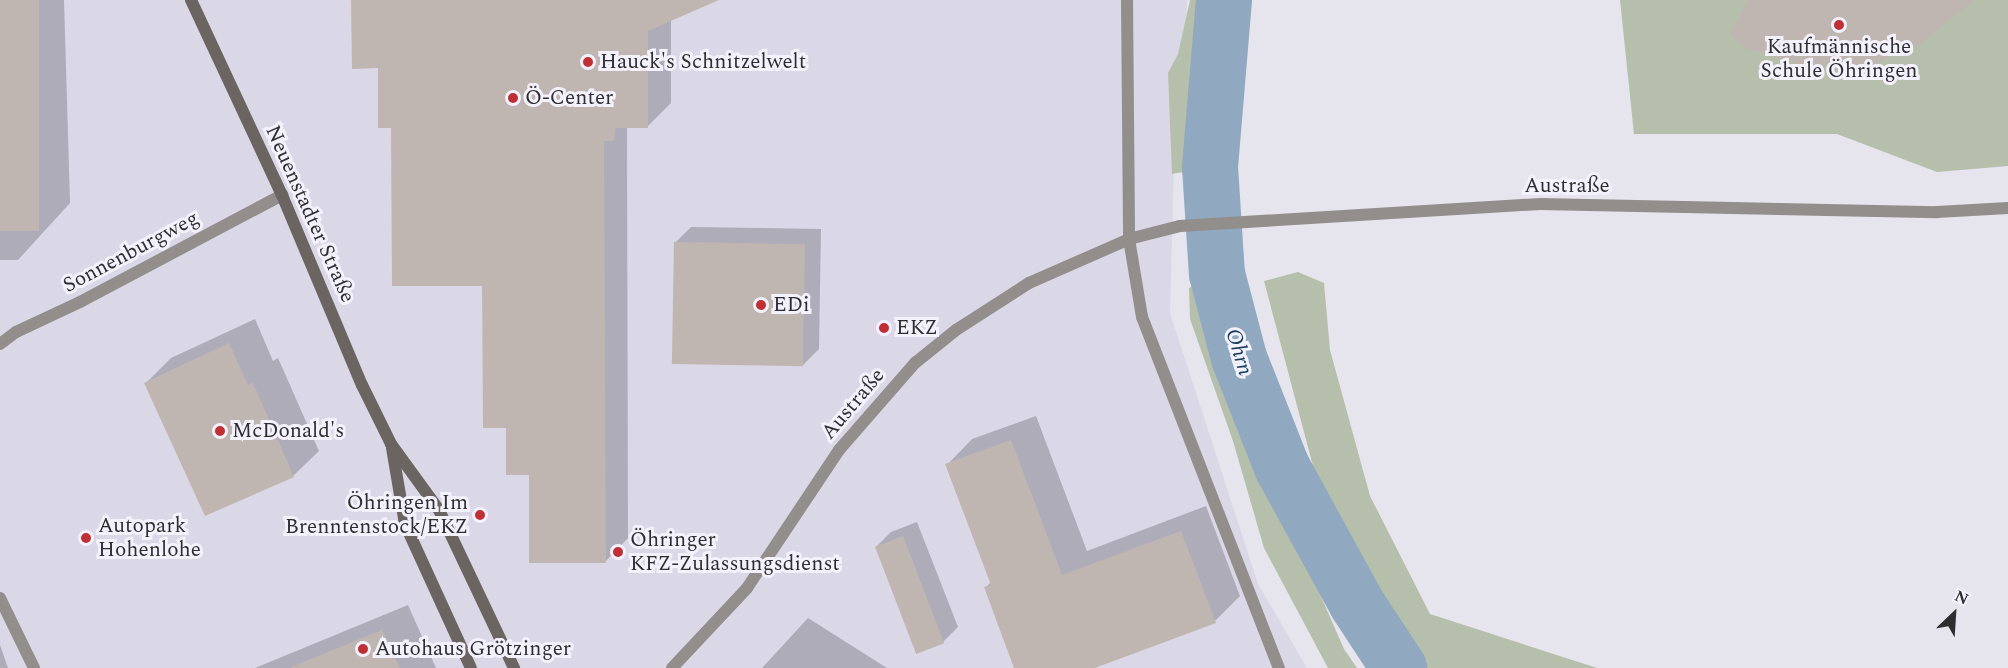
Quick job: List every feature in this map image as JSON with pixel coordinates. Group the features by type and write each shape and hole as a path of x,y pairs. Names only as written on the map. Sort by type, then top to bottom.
{"main road":[{"name":"Neuenstadter Straße","path":"191,0 282,195 362,385 391,444 439,510 514,668"},
{"name":"Neuenstadter Straße","path":"391,444 405,524 471,668"}],"street":[{"path":"1127,0 1129,239 1142,317 1279,668"},
{"name":"Sonnenburgweg","path":"0,344 16,332 80,302 282,195"},
{"name":"Austraße","path":"672,668 747,588 839,450 915,363 956,330 1029,283 1129,239 1180,226 1540,204 1937,212 2008,208"},
{"path":"0,598 34,668"}],"shaded area":[{"path":"0,0 1187,0 1185,57 1176,84 1170,313 1258,584 1307,668 0,668"}],"green space":[{"path":"1190,0 1224,0 1210,167 1172,174 1168,73 1178,54"},
{"path":"1620,0 2008,0 2008,166 1937,172 1837,134 1634,134"},
{"path":"1298,272 1324,283 1330,350 1370,496 1430,614 1597,668 1423,668 1380,598 1313,466 1264,281"},
{"path":"1214,276 1218,305 1247,411 1280,503 1344,649 1357,668 1328,668 1264,548 1233,441 1190,319 1189,288"}],"building":[{"path":"0,0 39,0 39,231 0,231"},
{"path":"351,0 719,0 648,31 648,128 615,128 614,141 604,141 606,563 529,563 529,475 506,475 506,428 483,428 482,286 392,286 391,128 378,128 378,68 352,69"},
{"name":"Kaufmännische Schule Öhringen","path":"1748,0 1974,0 1921,43 1872,65 1802,65 1746,48 1730,35"},
{"name":"EDi","path":"674,242 805,244 803,366 672,364"},
{"name":"McDonald's","path":"229,343 248,385 253,383 294,477 205,516 144,383"},
{"path":"1011,440 1062,575 1181,531 1216,623 1095,668 1014,668 984,587 991,585 945,464"},
{"path":"903,536 944,643 916,654 875,547"},
{"name":"Autohaus Grötzinger","path":"382,630 400,668 291,668 291,667"}],"waterway":[{"name":"Ohrn","path":"1224,0 1210,167 1217,274 1239,358 1282,467 1357,604 1399,668"}],"place":[{"name":"Kaufmännische Schule Öhringen","path":"1839,25"},
{"name":"Hauck's Schnitzelwelt","path":"588,62"},
{"name":"Ö-Center","path":"513,98"},
{"name":"EDi","path":"761,305"},
{"name":"EKZ","path":"884,328"},
{"name":"McDonald's","path":"220,431"},
{"name":"Öhringen Im Brenntenstock/EKZ","path":"480,515"},
{"name":"Autopark Hohenlohe","path":"86,538"},
{"name":"Öhringer KFZ-Zulassungsdienst","path":"618,552"},
{"name":"Autohaus Grötzinger","path":"363,649"}]}
